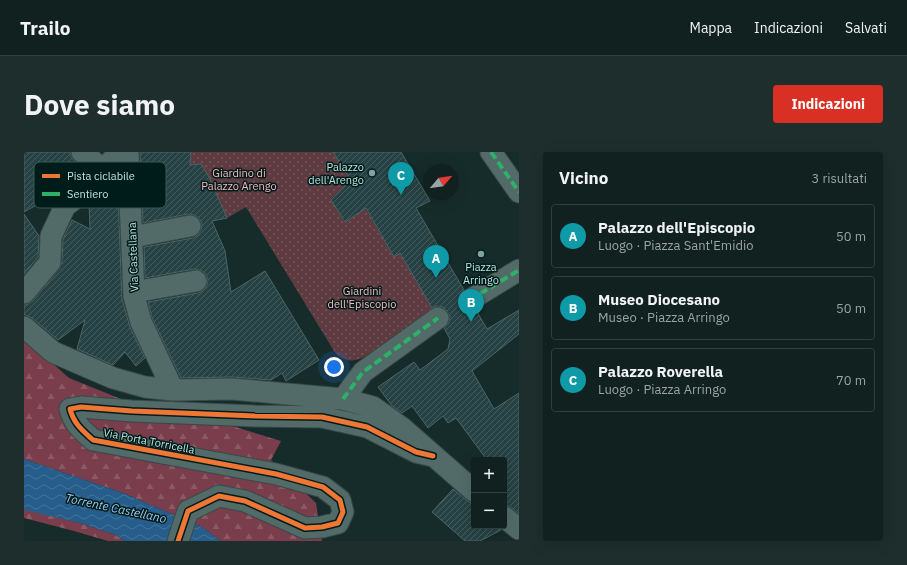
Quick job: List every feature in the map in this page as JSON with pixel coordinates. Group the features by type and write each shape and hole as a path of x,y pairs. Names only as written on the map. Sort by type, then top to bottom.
{"street":[{"path":"82,152 94,162"},
{"path":"110,162 119,152"},
{"name":"Via Castellana","path":"128,152 129,162"},
{"path":"491,152 519,192"},
{"path":"24,293 50,262 50,236 64,208"},
{"name":"Via Castellana","path":"131,208 134,296 141,322 173,390"},
{"path":"132,237 190,226"},
{"path":"470,300 519,270"},
{"path":"134,292 196,282"},
{"path":"343,398 363,372 438,318"},
{"path":"24,327 53,352 114,378 145,386 173,390 232,389 343,398 373,407 400,427 471,488"},
{"name":"Via Porta Torricella","path":"178,541 188,511 219,496 246,500 304,528 322,527 338,523 342,512 340,500 323,487 276,474 93,440 72,418 70,409 81,407 255,416 322,417 367,427 416,452 433,456"},
{"path":"507,519 519,529"}],"green space":[{"name":"Giardini dell'Episcopio","path":"191,152 333,152 351,180 331,199 344,222 351,218 361,201 394,257 400,253 436,315 358,360 347,360 340,357 334,351 246,207 227,218 209,177 201,164 190,165"},
{"path":"24,338 69,378 131,403 229,425 281,441 271,460 316,503 322,541 221,541 202,527 123,493 24,459"},
{"path":"26,509 80,523 116,535 125,541 108,541 24,518 24,510"}],"water":[{"name":"Torrente Castellano","path":"24,459 123,493 202,527 221,541 125,541 116,535 80,523 24,510"}],"building":[{"path":"24,152 70,152 75,162 34,162 34,206 24,212"},
{"path":"140,152 191,152 190,165 201,164 209,177 227,218 212,221 225,251 231,292 265,271 319,360 286,381 282,373 271,380 232,377 181,378 152,318 148,302 198,293 204,290 208,279 205,273 194,269 145,278 144,247 193,238 198,235 202,224 199,218 188,214 143,223 142,208 166,208 166,162 140,162"},
{"path":"333,152 401,152 423,189 423,200 430,201 416,208 464,290 460,294 458,300 460,307 465,311 470,312 476,310 487,329 519,310 519,334 472,371 494,409 519,393 519,514 507,506 507,457 485,457 456,418 448,423 443,416 428,428 412,406 402,413 392,406 378,387 414,362 420,370 448,349 450,339 444,328 449,323 450,316 443,307 437,306 432,308 400,253 394,257 366,208 345,222 331,200 351,180"},
{"path":"89,208 118,208 122,299 130,327 145,358 136,366 125,352 113,365 77,349 85,320 58,340 32,318 24,314 24,305 33,301 59,269 62,262 63,239 72,220 90,229"},
{"path":"24,214 39,236 38,257 24,274"},
{"path":"453,489 471,503 471,529 501,530 480,541 465,541 432,512"}],"marked path":[{"path":"491,152 519,192"},
{"path":"470,300 519,270"},
{"path":"343,399 363,372 438,318"}],"cycle path":[{"path":"178,541 188,511 219,496 245,501 305,528 322,527 338,523 343,512 340,500 323,487 276,474 93,440 76,423 70,409 81,407 132,411 322,417 367,427 416,452 433,456"}],"place":[{"name":"Palazzo dell'Arengo","path":"372,173"},
{"name":"Palazzo Roverella","path":"401,195"},
{"name":"Piazza Arringo","path":"481,254"},
{"name":"Palazzo dell'Episcopio","path":"436,278"},
{"name":"Museo Diocesano","path":"471,322"}],"park label":[{"name":"Giardino di Palazzo Arengo","path":"239,179"}]}
